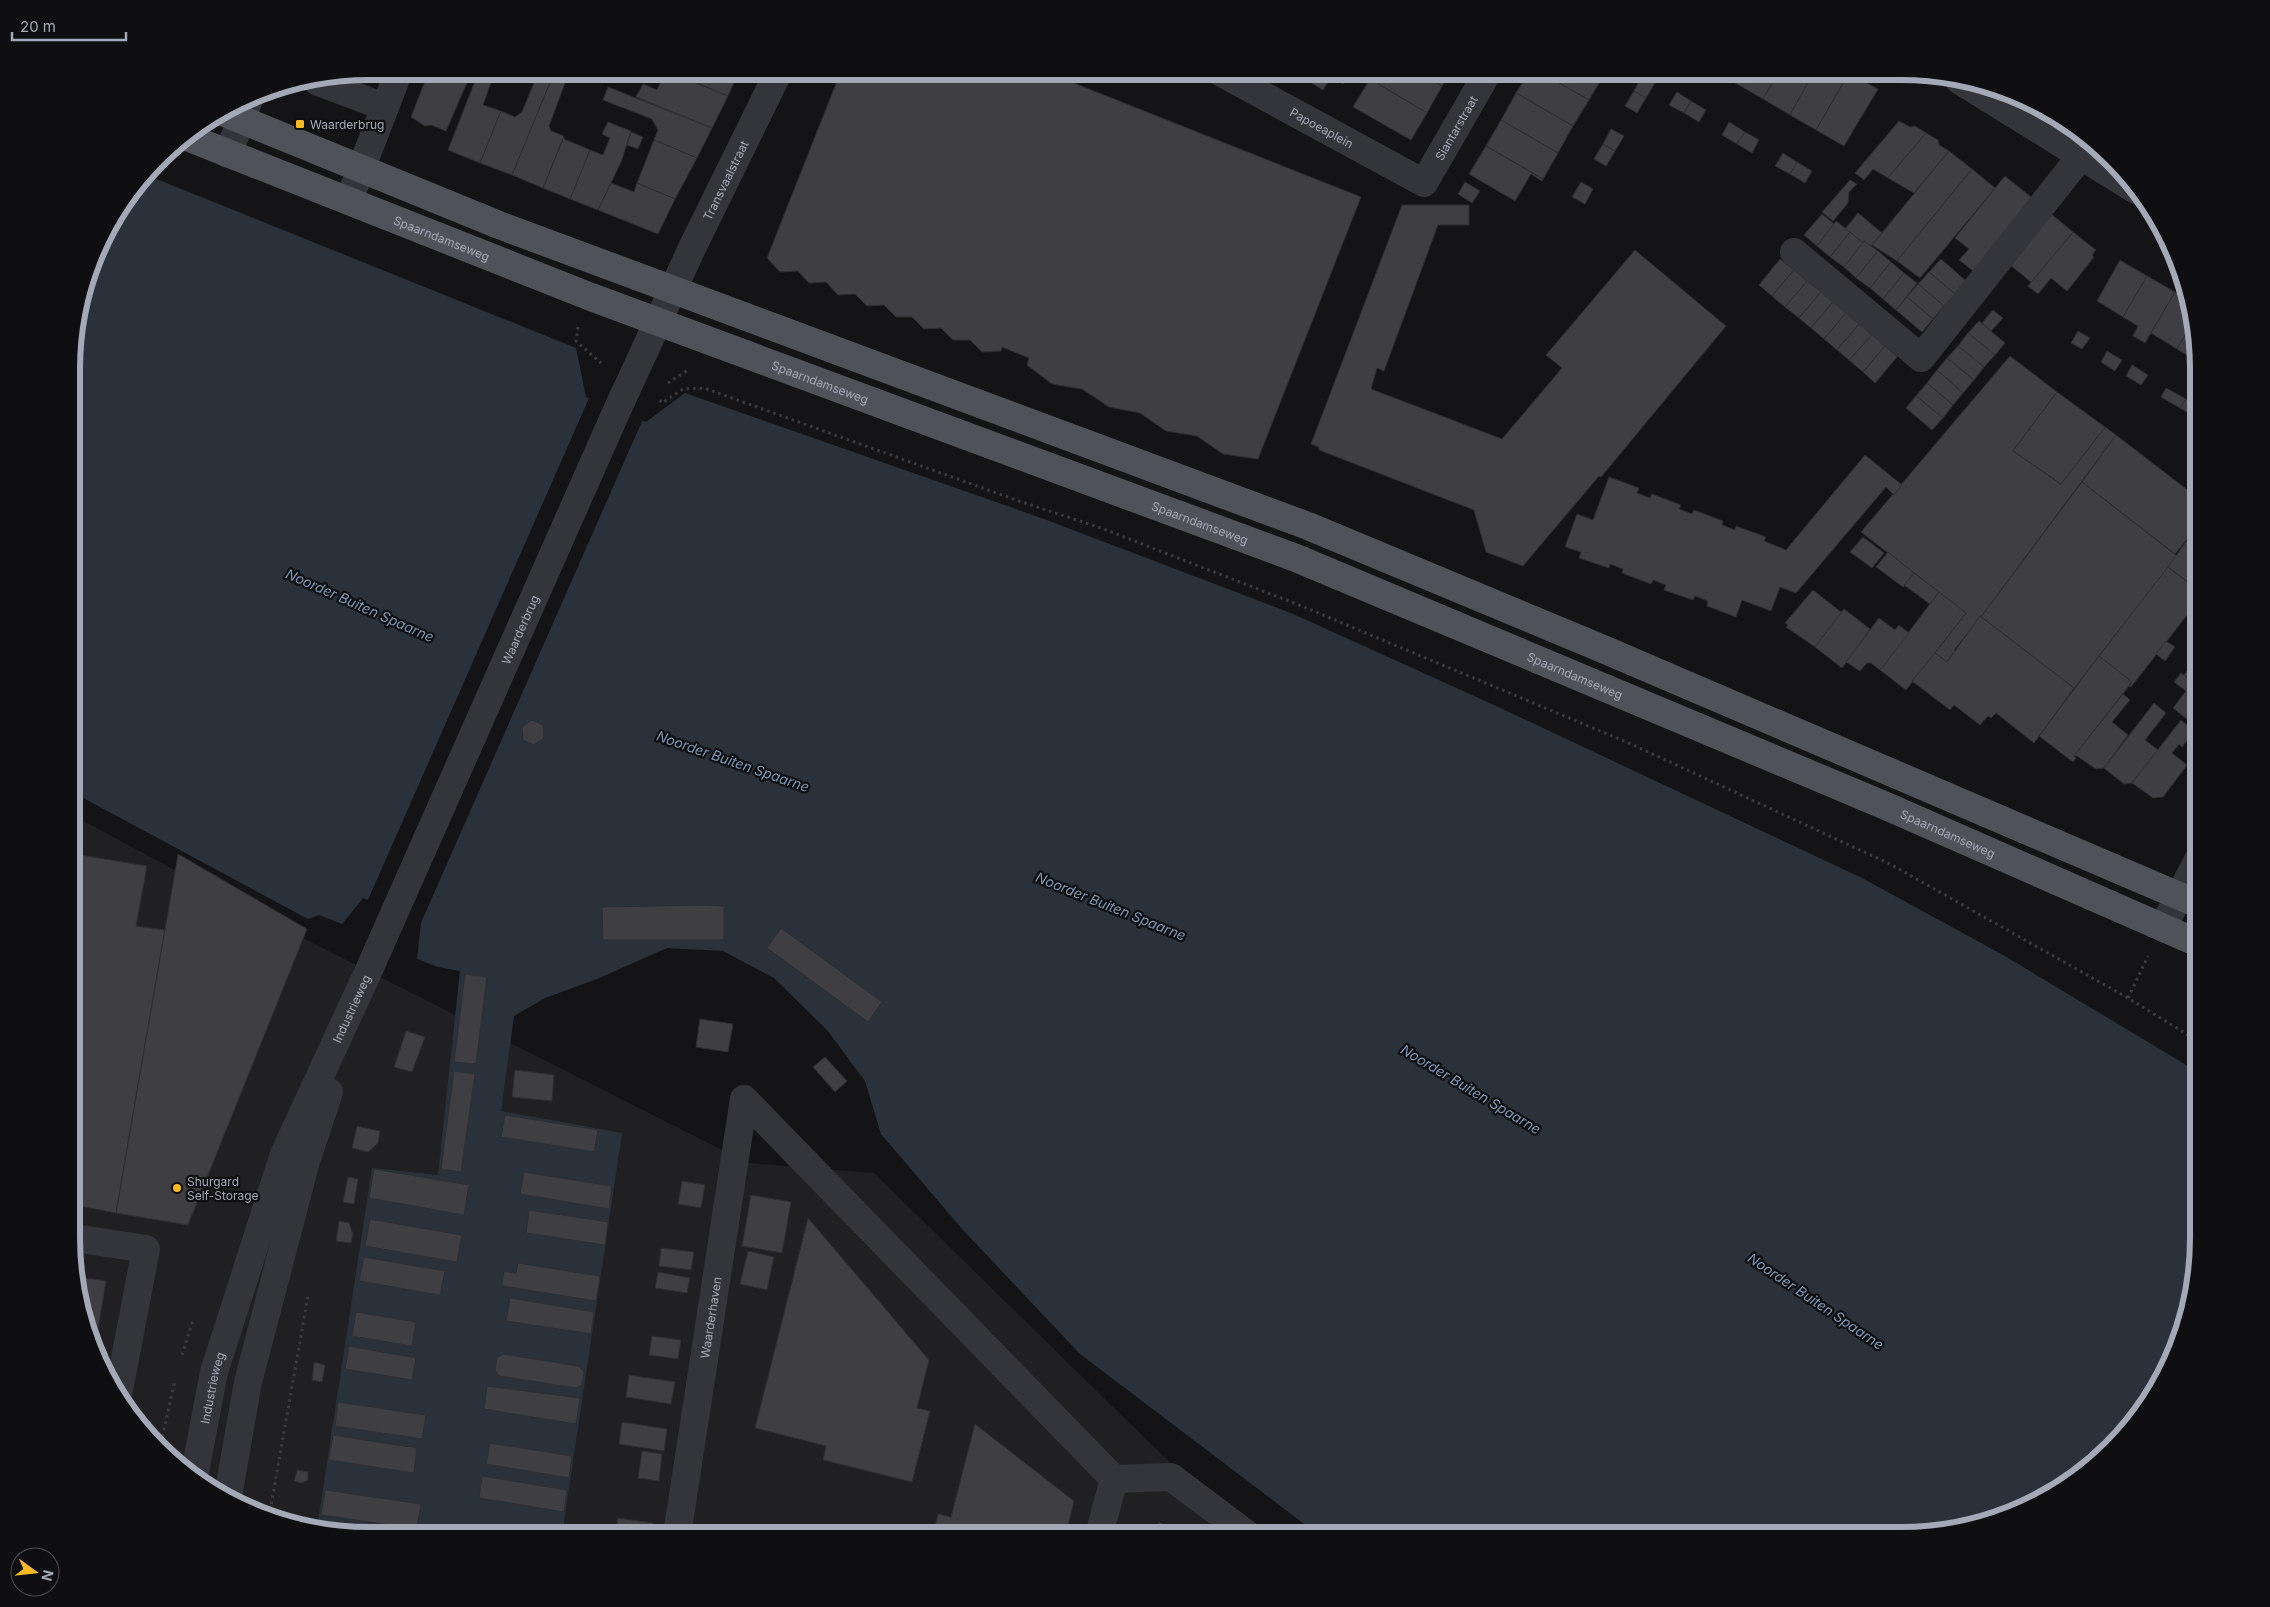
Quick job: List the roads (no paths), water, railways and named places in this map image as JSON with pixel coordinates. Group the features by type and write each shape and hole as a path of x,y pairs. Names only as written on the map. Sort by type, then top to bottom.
{"main road":[{"path":"240,111 361,169 499,225 1308,526 2189,899"},
{"name":"Spaarndamseweg","path":"193,140 659,322 1296,558 1886,806 2158,938 2190,942"}],"street":[{"path":"349,200 396,80"},
{"name":"Transvaalstraat","path":"673,290 775,80"},
{"name":"Papoeaplein","path":"1235,80 1424,183"},
{"name":"Siantarstraat","path":"1424,183 1483,80"},
{"path":"323,84 385,107"},
{"path":"1975,90 2118,179"},
{"path":"228,154 239,111"},
{"path":"1794,252 1921,358 2081,156"},
{"name":"Waarderbrug","path":"369,970 618,408 673,290"},
{"path":"2158,938 2189,899"},
{"name":"Industrieweg","path":"196,1469 214,1372 284,1154 369,970"},
{"name":"Industrieweg","path":"229,1490 248,1382 306,1161 369,970"},
{"name":"Waarderhaven","path":"678,1527 744,1099 1114,1479"},
{"path":"80,1239 146,1249 120,1384"},
{"path":"1101,1527 1114,1479 1172,1477 1236,1527"}],"water":[{"name":"Noorder Buiten Spaarne","path":"153,178 576,348 586,397 646,422 685,393 1044,519 1291,613 1494,705 1862,878 2003,955 2190,1067 2190,1238 2188,1275 2180,1313 2168,1348 2151,1382 2130,1414 2105,1442 2077,1467 2029,1497 1994,1512 1938,1525 1901,1527 1308,1527 1080,1354 963,1230 881,1134 865,1081 827,1030 774,978 723,951 667,948 597,979 545,998 514,1016 501,1111 622,1133 563,1527 369,1527 332,1525 318,1522 372,1168 438,1175 460,971 438,967 417,959 421,923 363,898 342,924 319,915 308,919 80,796 80,369 82,332 95,276 110,241 129,209"}],"place":[{"name":"Waarderbrug","path":"300,124"},
{"name":"Shurgard Self-Storage","path":"177,1188"}]}
